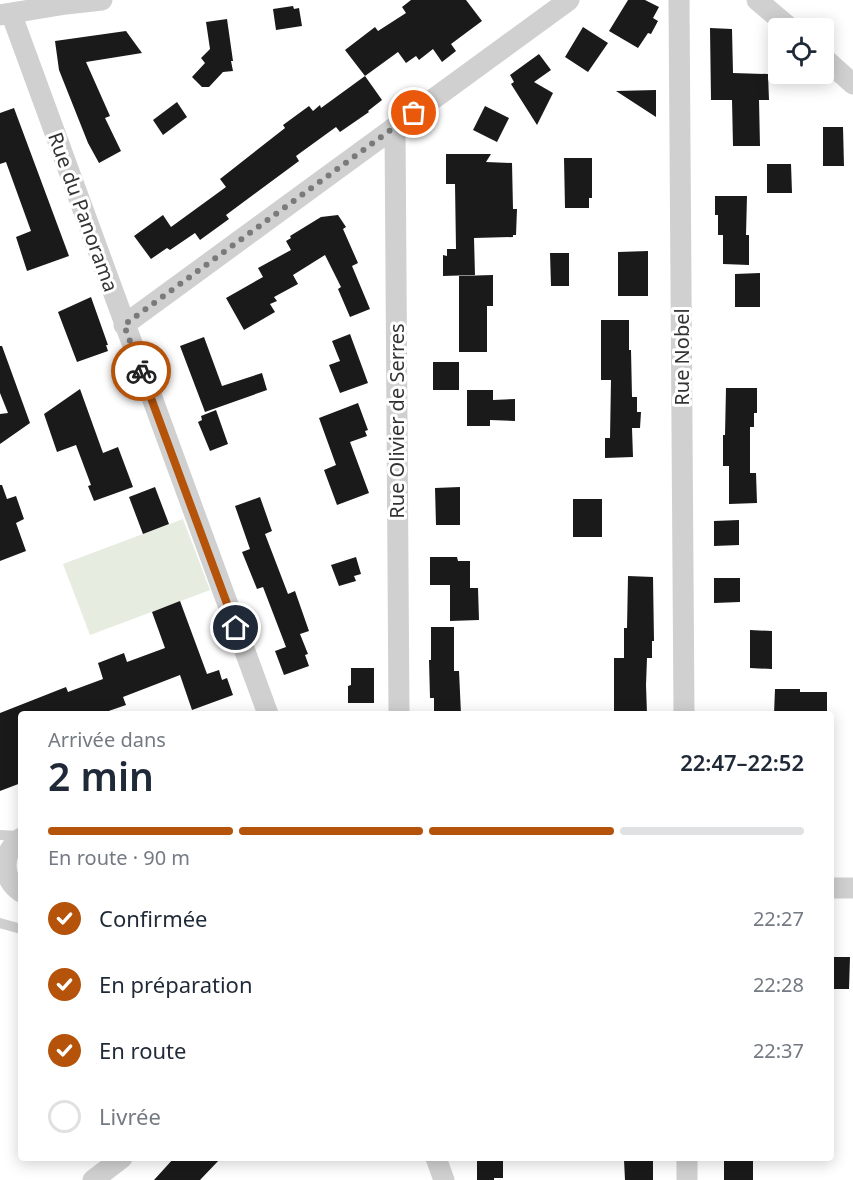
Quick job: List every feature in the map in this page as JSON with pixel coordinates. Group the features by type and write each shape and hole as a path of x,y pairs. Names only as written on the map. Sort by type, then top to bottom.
{"street":[{"path":"5,14 102,0"},
{"path":"124,325 569,0"},
{"name":"Rue Nobel","path":"679,0 684,711"},
{"path":"757,0 778,18"},
{"name":"Rue du Panorama","path":"5,14 124,325 267,711"},
{"path":"834,67 853,84"},
{"name":"Rue Olivier de Serres","path":"395,128 399,711"},
{"path":"18,840 9,850 6,860 9,880 18,890"},
{"path":"834,888 853,888"},
{"path":"93,1180 118,1161"},
{"path":"437,1161 444,1180"},
{"path":"687,1161 687,1180"}],"lane":[{"path":"0,835 18,837"},
{"path":"0,923 18,928"}],"shaded area":[{"path":"183,519 210,590 90,635 63,564"}],"building":[{"path":"411,0 466,0 482,21 451,44 456,51 442,62 433,49 419,60 416,56 406,63 398,52 365,76 345,50 375,27 378,31 406,13 402,7"},
{"path":"628,0 645,0 659,7 653,18 658,21 651,34 648,33 638,48 609,31"},
{"path":"293,6 294,9 299,8 302,26 276,30 273,9"},
{"path":"227,19 233,71 223,72 209,87 202,87 192,77 205,63 201,58 210,49 206,22"},
{"path":"583,27 608,43 588,72 565,57"},
{"path":"710,28 732,29 733,73 768,74 769,100 759,100 760,146 733,146 732,100 711,100"},
{"path":"126,31 142,53 86,62 110,116 105,118 121,151 99,163 88,143 59,70 55,41"},
{"path":"539,54 551,70 534,82 553,93 537,125 511,84 514,82 510,75"},
{"path":"365,76 382,100 369,112 340,132 336,127 296,156 299,161 226,215 229,219 200,240 195,233 170,250 167,248 151,259 134,236 163,215 171,227 226,187 220,179 285,128 283,125 309,106 313,111 320,105 321,108"},
{"path":"656,90 656,117 616,91"},
{"path":"177,102 187,117 163,135 153,120"},
{"path":"485,106 509,118 497,142 473,130"},
{"path":"14,108 69,256 27,271 16,237 31,231 6,162 0,164 0,113"},
{"path":"823,127 843,127 844,166 823,166"},
{"path":"446,154 491,154 486,162 512,163 513,209 517,209 516,235 474,238 475,275 443,276 443,255 447,256 447,249 456,249 455,184 446,184"},
{"path":"564,158 592,158 592,198 589,198 589,208 565,208"},
{"path":"767,164 791,164 792,193 767,193"},
{"path":"715,196 747,196 746,235 749,235 749,265 723,264 723,235 718,235"},
{"path":"338,215 346,227 343,229 358,263 352,266 370,309 350,317 338,289 341,287 325,255 293,275 298,284 274,297 277,301 270,304 275,312 244,330 226,298 263,277 258,268 291,250 286,241 291,238 290,236 321,217"},
{"path":"648,251 648,296 618,296 618,252"},
{"path":"550,253 569,253 569,286 551,286"},
{"path":"760,273 760,307 735,307 735,274"},
{"path":"493,275 493,306 487,306 487,352 459,352 459,276"},
{"path":"91,297 108,345 106,345 108,351 77,362 58,312"},
{"path":"601,320 629,320 632,397 637,397 637,412 641,412 640,428 632,428 633,457 605,458 605,438 610,438 611,380 601,380"},
{"path":"350,334 368,383 340,393 329,365 340,361 332,341"},
{"path":"204,337 222,386 262,373 267,390 205,412 180,346"},
{"path":"0,346 2,346 30,423 0,444 0,414 8,413 0,393"},
{"path":"433,362 459,362 459,390 433,390"},
{"path":"726,388 757,388 757,413 754,413 754,427 750,427 750,473 756,473 757,503 729,504 729,466 723,466"},
{"path":"80,389 103,453 118,447 133,487 94,501 88,486 91,485 76,445 57,452 44,414"},
{"path":"467,390 493,390 493,400 515,399 515,421 490,420 490,426 467,426"},
{"path":"358,403 368,430 365,431 367,436 350,442 369,493 337,505 324,470 336,465 319,418"},
{"path":"216,410 228,444 210,451 198,422 202,420 201,416"},
{"path":"0,485 7,499 16,496 24,519 16,523 26,551 0,561"},
{"path":"155,487 169,524 143,534 129,497"},
{"path":"460,487 460,525 436,525 435,488"},
{"path":"260,497 272,531 265,534 288,594 295,591 309,631 300,634 308,654 305,655 309,666 284,675 275,651 286,647 263,587 257,589 242,552 250,549 235,506"},
{"path":"573,499 602,499 602,537 573,537"},
{"path":"739,520 739,545 714,546 714,521"},
{"path":"356,557 361,574 354,576 356,581 339,586 331,565"},
{"path":"430,557 457,557 458,561 470,561 470,588 478,588 479,620 450,621 450,585 430,585"},
{"path":"628,576 653,577 654,641 652,641 652,658 647,658 647,711 614,711 614,658 624,658 624,628 627,628"},
{"path":"714,578 740,578 740,602 714,603"},
{"path":"180,601 207,674 219,670 222,680 227,678 233,695 192,710 180,675 123,697 126,705 109,711 18,711 18,784 0,791 0,713 66,687 68,692 103,679 98,663 124,653 127,662 165,648 152,612"},
{"path":"431,627 454,627 454,671 459,671 461,711 434,711 434,698 430,698 429,660 431,660"},
{"path":"750,630 772,631 772,669 750,668"},
{"path":"351,668 374,668 374,703 348,703"},
{"path":"775,689 827,692 827,711 774,711"},
{"path":"834,957 850,957 849,989 834,989"},
{"path":"171,1161 218,1161 200,1180 154,1180"},
{"path":"477,1161 503,1161 503,1178 477,1180"},
{"path":"624,1161 653,1161 653,1180 625,1180"},
{"path":"724,1161 753,1161 753,1180 724,1180"}],"way so far":[{"path":"141,371 124,325 414,113"}],"route":[{"path":"141,371 236,628"}]}
